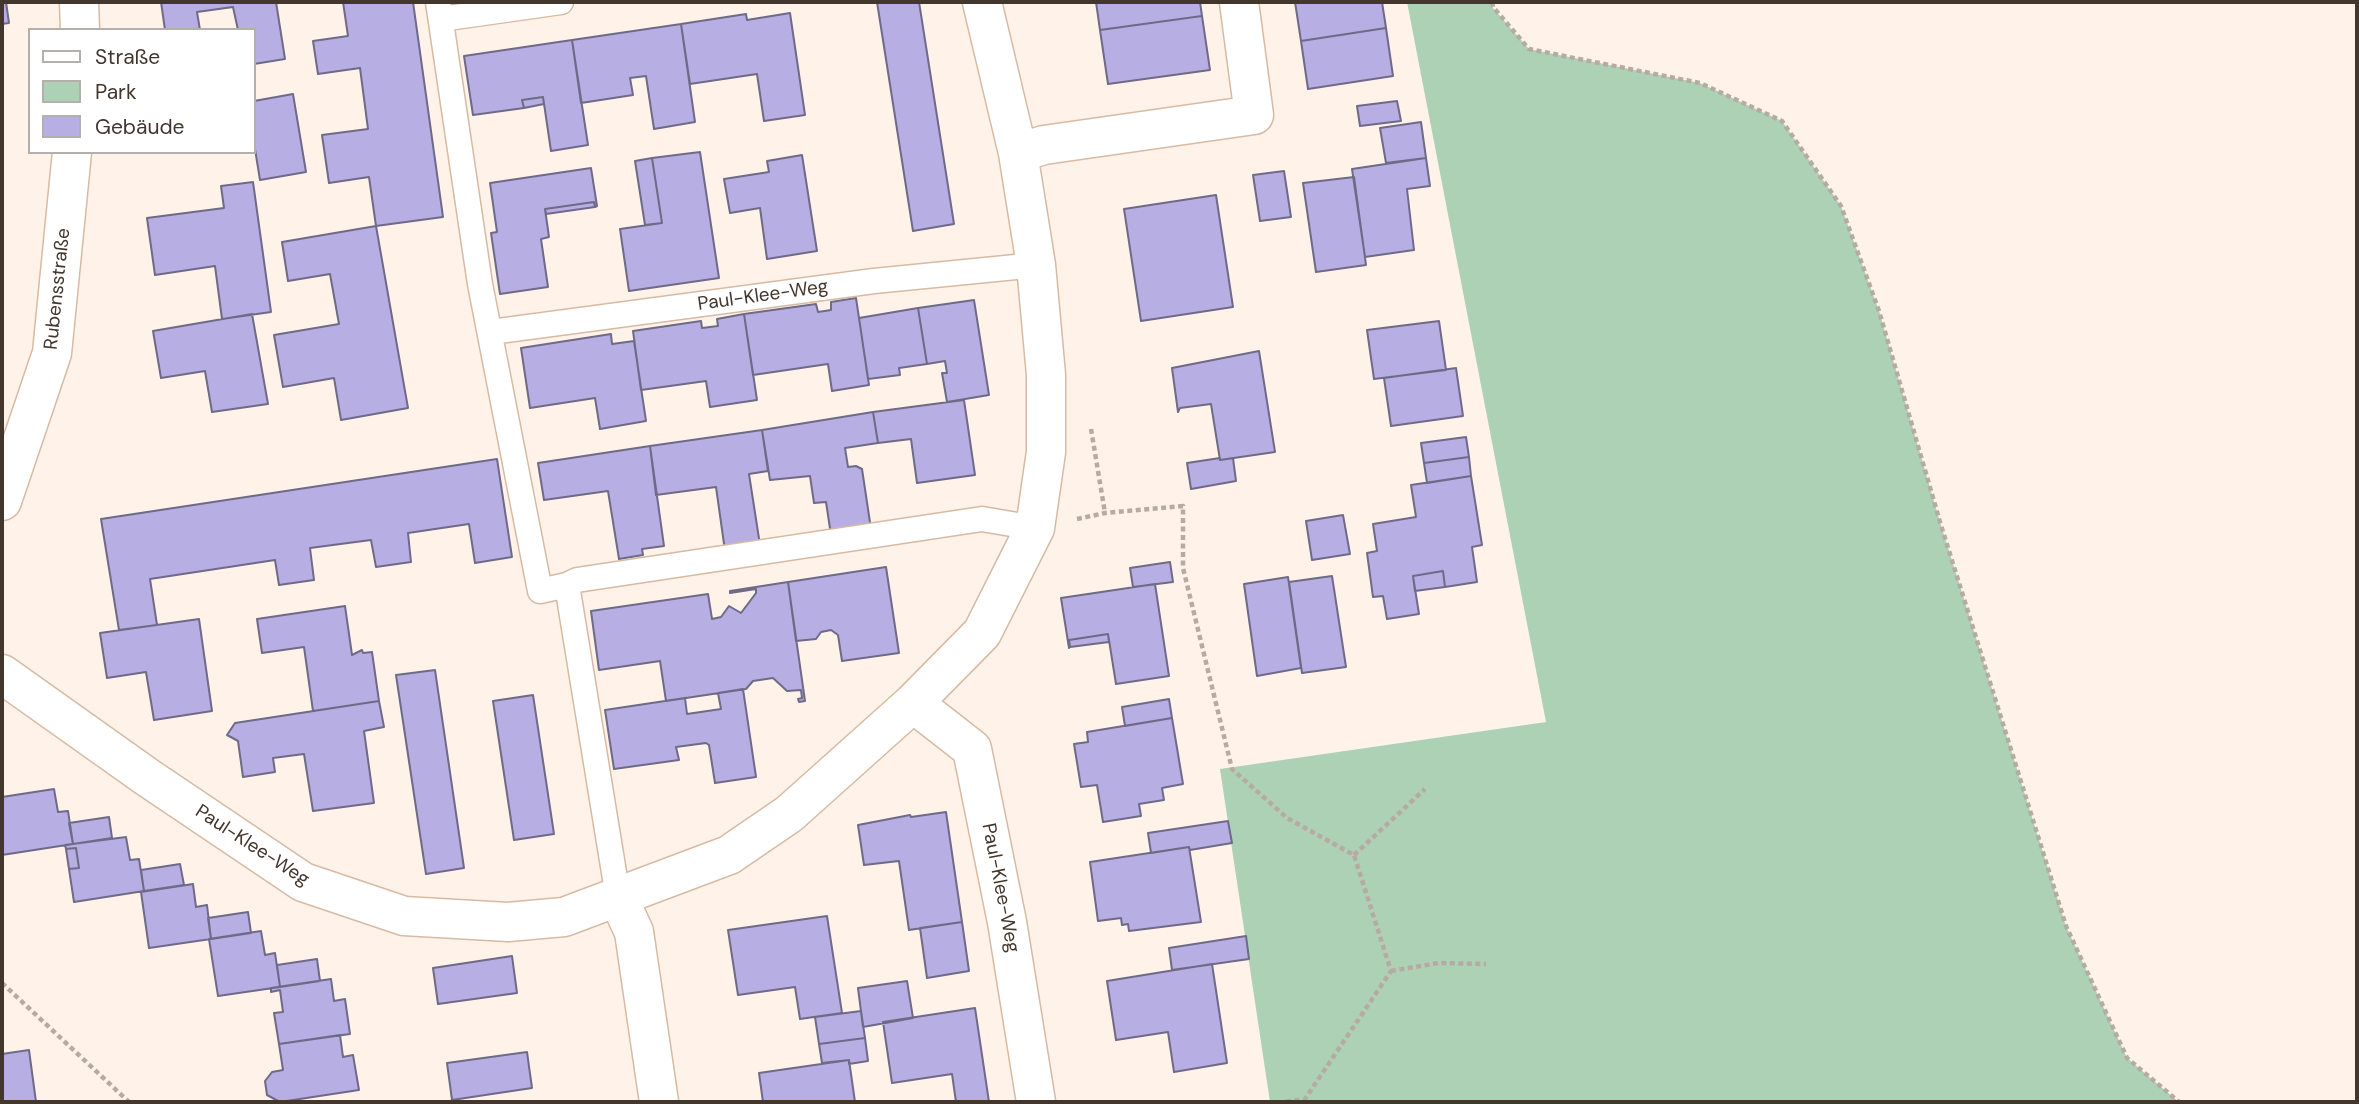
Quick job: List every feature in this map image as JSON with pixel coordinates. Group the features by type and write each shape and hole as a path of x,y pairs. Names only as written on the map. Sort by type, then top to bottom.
{"street":[{"path":"79,2 79,28"},
{"name":"Paul-Klee-Weg","path":"2,674 147,778 303,882 404,916 508,922 564,917 729,855 789,814 913,703 982,633 1035,528 1046,452 1046,375 1036,265 1017,153 982,2"},
{"path":"1017,153 1044,145 1254,115 1239,2"},
{"name":"Rubensstraße","path":"2,501 52,353 72,154"},
{"name":"Paul-Klee-Weg","path":"913,703 972,749 1007,922 1036,1102"},
{"path":"618,897 634,932 659,1102"}],"lane":[{"path":"561,2 439,10 480,284 540,590 567,585 577,580 982,519 1035,528"},
{"name":"Paul-Klee-Weg","path":"491,332 874,281 1036,265"},
{"path":"567,585 618,897"}],"path":[{"path":"1492,2 1493,8 1529,49 1700,83 1782,121 1841,205 1879,311 1940,522 2066,926 2127,1058 2179,1102"},
{"path":"1035,528 1105,513 1183,506 1183,568 1232,769 1287,818 1354,855 1391,971"},
{"path":"1354,855 1425,789"},
{"path":"1283,1102 1305,1101 1391,971 1438,963 1486,964"},
{"path":"2,983 130,1102"}],"green space":[{"path":"1407,2 1492,2 1493,8 1529,49 1700,83 1782,121 1841,206 1879,311 1940,522 2066,926 2127,1058 2179,1102 1270,1102 1220,769 1546,722"}],"building":[{"path":"2,2 6,2 9,23 2,24"},
{"path":"161,2 276,2 285,59 256,64 256,28 238,28 233,7 197,12 200,28 165,28"},
{"path":"343,2 413,2 443,217 376,226 369,177 329,183 322,135 368,129 360,68 318,74 313,41 348,36"},
{"path":"877,2 919,2 954,224 913,231"},
{"path":"1096,2 1200,2 1202,16 1100,30"},
{"path":"1295,2 1382,2 1386,28 1301,41"},
{"path":"790,13 805,115 764,121 757,74 690,84 681,24 746,14 747,20"},
{"path":"1202,16 1210,70 1108,84 1100,30"},
{"path":"681,24 695,122 654,129 646,76 630,78 633,95 581,103 572,40"},
{"path":"1386,28 1393,76 1308,89 1301,41"},
{"path":"572,40 588,145 551,151 543,97 522,100 524,108 473,115 464,56"},
{"path":"293,94 306,172 260,180 256,154 256,101"},
{"path":"543,97 544,104 524,108 522,100"},
{"path":"1397,101 1401,121 1360,126 1357,106"},
{"path":"1421,122 1426,158 1386,163 1380,128"},
{"path":"700,152 719,278 629,291 620,229 662,223 652,158"},
{"path":"802,155 817,251 767,259 760,208 730,213 724,179 769,172 767,161"},
{"path":"652,158 662,223 645,225 635,161"},
{"path":"1426,158 1430,186 1407,189 1414,250 1365,257 1352,169"},
{"path":"591,168 597,206 595,207 594,202 545,209 549,237 541,239 548,287 500,294 491,233 497,232 490,183"},
{"path":"1284,171 1291,217 1260,221 1253,175"},
{"path":"1354,177 1366,265 1316,272 1303,183"},
{"path":"253,182 271,312 222,319 215,266 155,275 147,218 224,208 221,186"},
{"path":"1216,195 1233,307 1141,321 1124,209"},
{"path":"594,202 595,207 546,214 545,209"},
{"path":"376,226 408,408 341,420 334,378 283,387 274,335 339,324 330,274 288,281 282,242"},
{"path":"856,298 869,385 832,391 828,364 753,375 744,314 816,304 818,312 831,310 831,302"},
{"path":"974,300 989,395 947,402 942,373 947,373 945,361 927,364 918,308"},
{"path":"918,308 927,364 899,368 900,375 868,379 859,318"},
{"path":"252,314 268,404 212,412 205,371 161,378 153,331"},
{"path":"744,314 757,400 710,407 706,381 641,390 633,331 701,321 702,328 718,326 717,319"},
{"path":"1439,321 1446,370 1374,379 1367,330"},
{"path":"611,334 612,344 634,341 646,421 600,429 595,398 530,408 521,348"},
{"path":"1259,351 1275,452 1220,460 1211,404 1180,408 1178,412 1172,368"},
{"path":"1456,368 1463,416 1391,426 1384,378"},
{"path":"964,400 975,475 917,483 911,439 878,443 873,412"},
{"path":"873,412 878,443 845,448 848,467 856,466 862,469 871,529 831,535 826,502 814,503 810,476 770,480 762,430"},
{"path":"762,430 768,471 749,474 760,545 725,551 716,487 656,495 650,446"},
{"path":"1466,437 1469,457 1424,463 1421,443"},
{"path":"650,446 664,546 642,549 643,555 619,559 608,491 544,500 538,463"},
{"path":"1469,457 1471,476 1427,483 1424,463"},
{"path":"1233,458 1236,481 1191,489 1187,463"},
{"path":"497,459 512,557 475,563 469,524 408,533 411,562 376,567 371,540 310,548 314,580 279,585 275,560 150,579 157,625 119,630 101,519"},
{"path":"1471,476 1482,545 1472,547 1477,582 1445,587 1443,571 1413,576 1419,614 1387,619 1383,596 1373,597 1367,553 1377,551 1373,524 1416,517 1411,485"},
{"path":"1343,515 1350,554 1312,560 1306,521"},
{"path":"1170,562 1173,582 1133,587 1130,568"},
{"path":"886,567 899,653 842,661 838,635 831,630 821,632 816,639 796,641 788,582"},
{"path":"1443,571 1445,587 1415,591 1413,576"},
{"path":"1332,576 1346,667 1302,673 1289,582"},
{"path":"1288,577 1301,668 1257,676 1244,584"},
{"path":"788,582 805,701 799,702 798,699 802,698 801,690 787,691 773,678 753,681 746,689 666,701 660,661 599,670 591,611 708,594 712,619 721,617 729,606 741,613 756,593 756,589 730,591"},
{"path":"1155,584 1169,676 1116,684 1108,634 1069,640 1069,648 1061,598"},
{"path":"345,606 352,655 362,650 363,653 372,652 379,701 313,711 304,647 262,653 257,619"},
{"path":"199,619 212,711 154,720 146,672 107,678 100,633"},
{"path":"1108,634 1109,642 1070,647 1069,640"},
{"path":"435,670 464,868 426,874 396,675"},
{"path":"743,689 756,777 715,783 709,745 706,743 676,747 679,760 614,769 605,710 685,698 687,714 721,709 718,693"},
{"path":"533,695 554,834 514,840 493,701"},
{"path":"1169,699 1172,718 1125,726 1122,707"},
{"path":"379,701 384,727 364,731 374,803 313,811 304,754 273,758 275,772 243,777 238,741 227,735 235,723"},
{"path":"1172,718 1183,784 1162,788 1164,800 1139,804 1141,816 1103,822 1097,785 1081,787 1074,744 1088,742 1087,732"},
{"path":"54,789 58,812 68,811 73,844 2,855 2,797"},
{"path":"946,812 962,922 909,930 899,861 864,865 858,825 910,815"},
{"path":"109,817 112,838 73,844 69,823"},
{"path":"1228,821 1232,843 1151,853 1148,833"},
{"path":"126,837 130,860 139,859 144,891 74,902 69,869 79,868 76,848 66,849 65,845"},
{"path":"1189,847 1201,922 1129,931 1128,924 1122,925 1121,918 1098,921 1090,862"},
{"path":"76,848 79,868 69,869 66,849"},
{"path":"180,864 184,885 144,891 141,870"},
{"path":"193,884 196,907 207,905 211,939 149,948 141,892"},
{"path":"248,912 251,933 211,939 208,918"},
{"path":"827,916 842,1013 800,1019 795,987 738,995 728,930"},
{"path":"962,922 969,971 927,978 920,928"},
{"path":"261,931 265,955 275,953 280,987 218,996 209,939"},
{"path":"1246,936 1249,959 1172,970 1169,948"},
{"path":"512,956 517,993 438,1004 433,968"},
{"path":"317,959 320,981 280,987 277,965"},
{"path":"1212,964 1227,1063 1174,1072 1168,1032 1116,1040 1107,981"},
{"path":"331,979 334,1001 345,999 350,1034 279,1044 274,1013 283,1012 280,990 271,992 271,988"},
{"path":"907,981 913,1018 863,1027 858,988"},
{"path":"975,1008 989,1102 956,1102 952,1074 892,1083 883,1022"},
{"path":"861,1011 865,1038 819,1044 815,1017"},
{"path":"340,1035 343,1057 353,1055 359,1090 280,1102 267,1095 265,1081 272,1072 283,1070 279,1044"},
{"path":"865,1038 868,1061 849,1064 849,1060 822,1063 819,1044"},
{"path":"29,1050 36,1102 2,1102 2,1054"},
{"path":"527,1052 532,1088 452,1100 447,1063"},
{"path":"849,1060 855,1102 763,1102 759,1073"}]}
